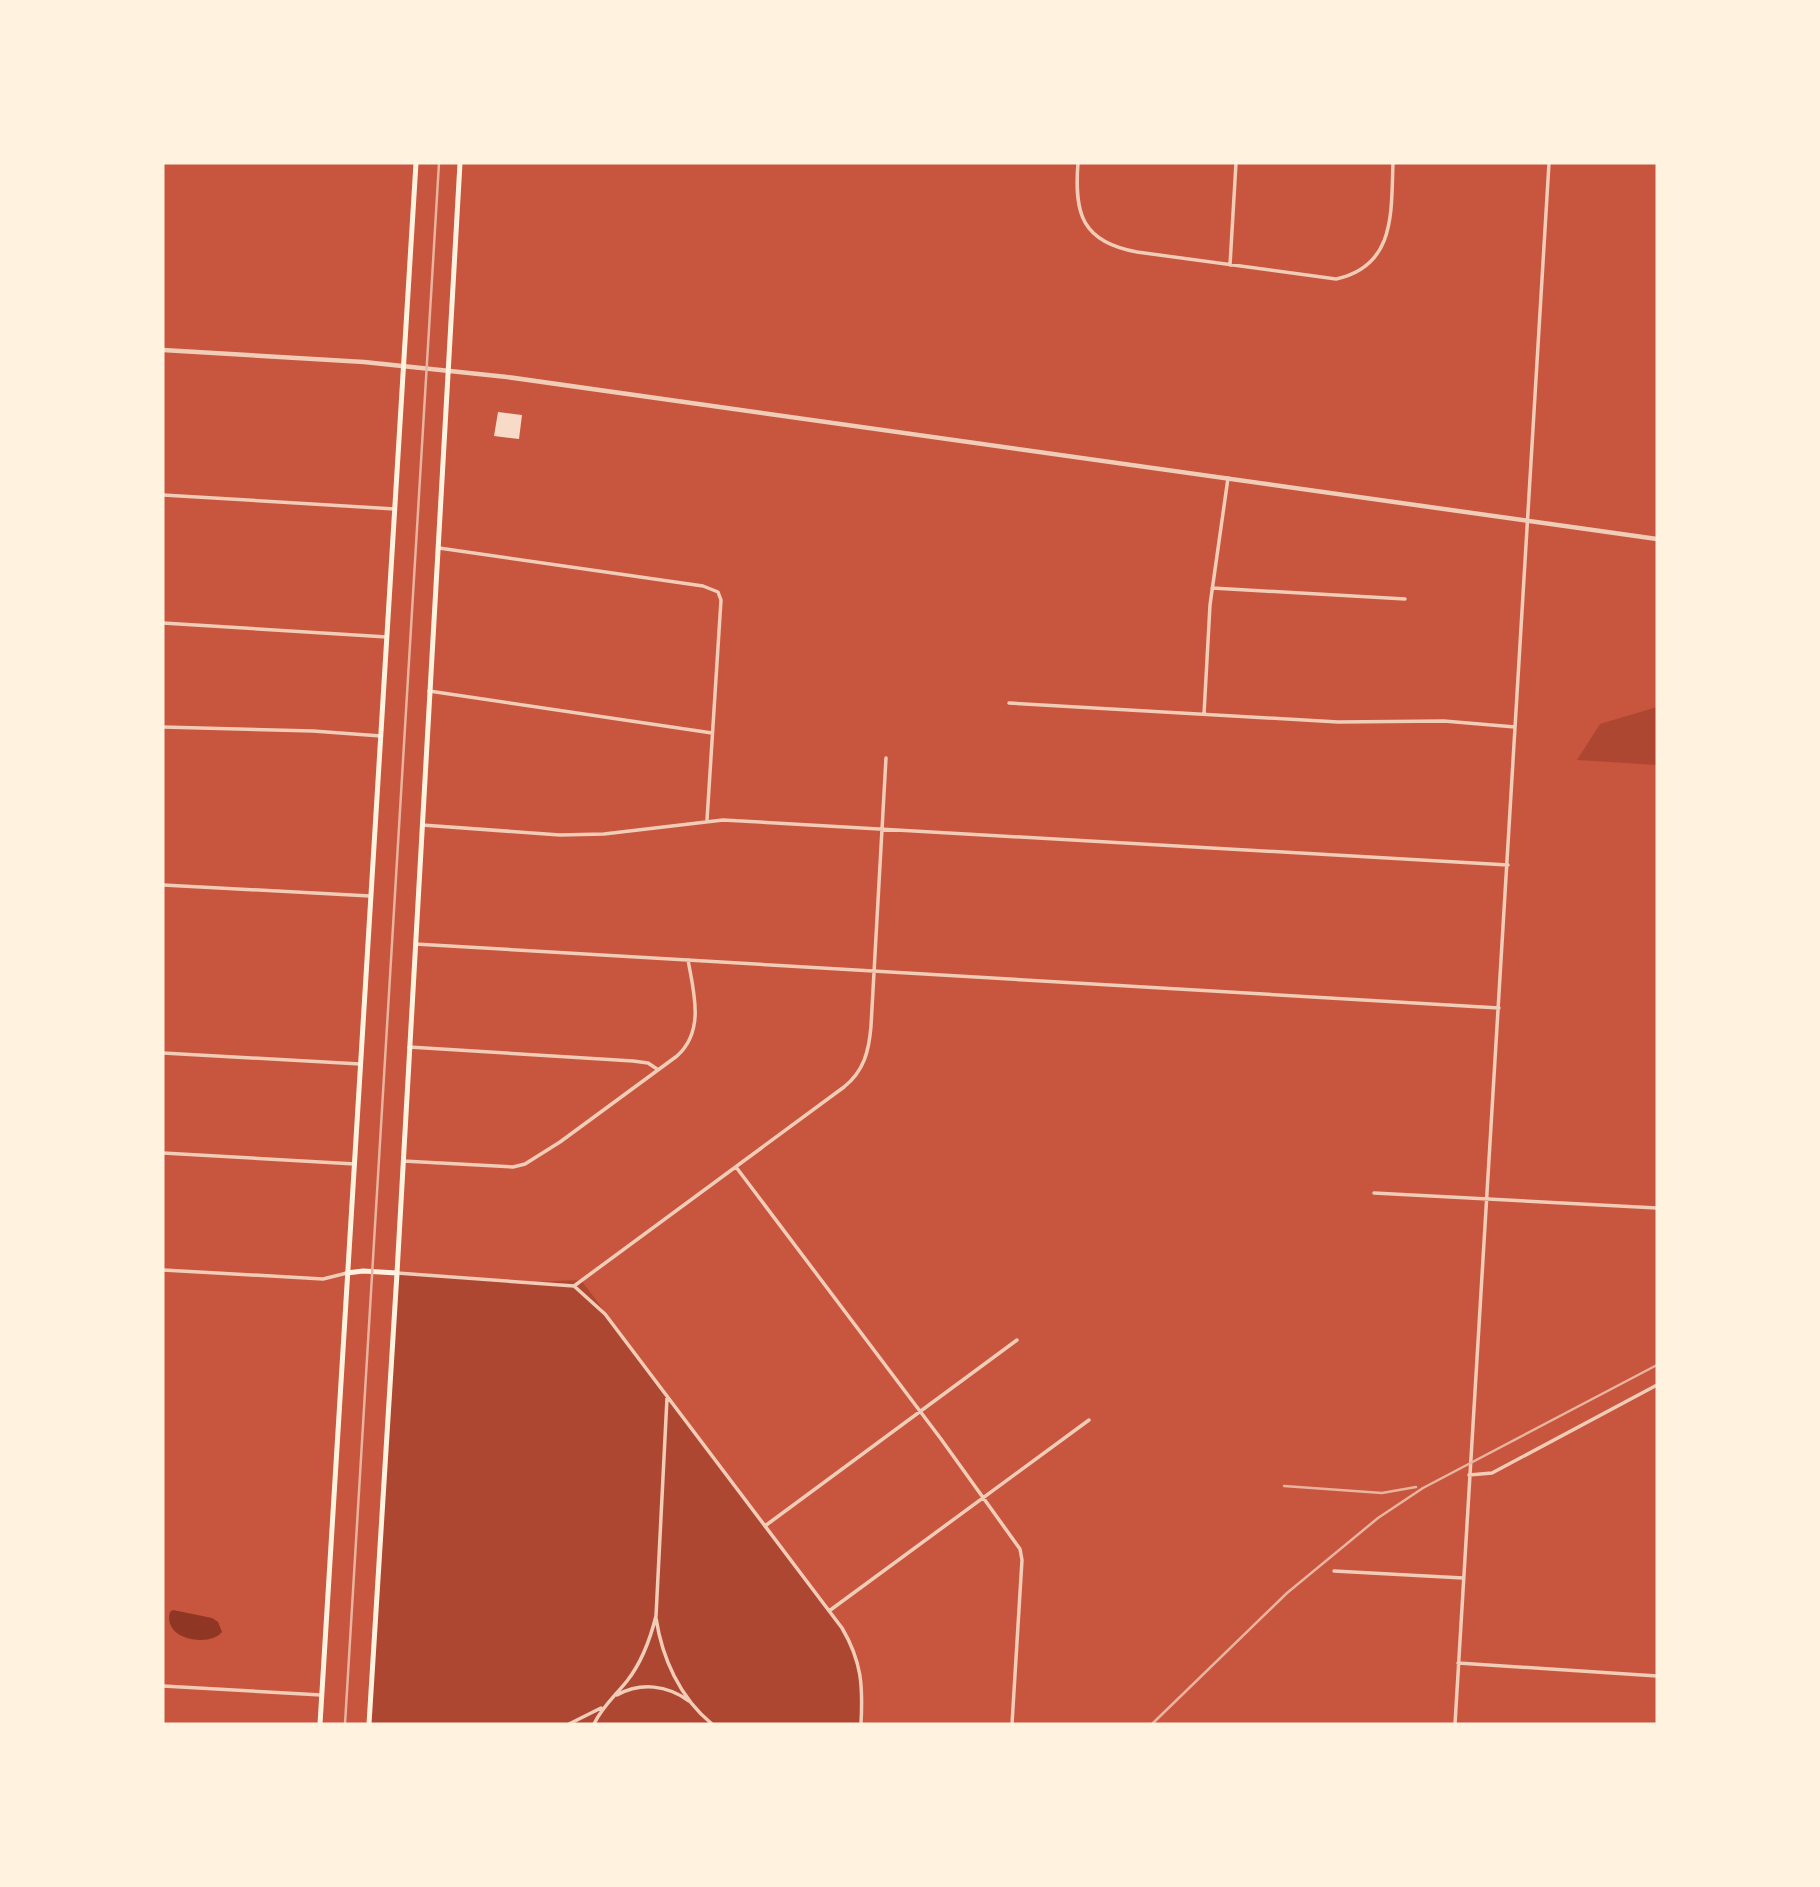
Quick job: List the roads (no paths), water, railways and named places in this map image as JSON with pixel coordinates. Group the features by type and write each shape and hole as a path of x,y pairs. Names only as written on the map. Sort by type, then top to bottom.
{"main road":[{"path":"320,1724 416,163"},
{"path":"369,1724 460,163"},
{"path":"347,1273 397,1273"}],"street":[{"path":"1078,163 1078,205 1086,227 1102,241 1137,252 1336,279 1356,272 1382,248 1389,222 1393,163"},
{"path":"1230,265 1236,163"},
{"path":"1455,1724 1549,163"},
{"path":"163,350 426,367 1657,540"},
{"path":"1204,714 1212,588 1227,478"},
{"path":"163,495 395,509"},
{"path":"437,547 712,588 719,594 707,820"},
{"path":"1212,588 1405,599"},
{"path":"163,623 387,637"},
{"path":"429,691 712,733"},
{"path":"1009,703 1349,722 1444,721 1515,727"},
{"path":"163,727 381,736"},
{"path":"574,1286 844,1087 856,1076 865,1061 869,1044 886,758"},
{"path":"422,825 571,835 604,834 707,820 1507,865"},
{"path":"163,885 372,896"},
{"path":"415,944 1499,1008"},
{"path":"403,1161 505,1167 525,1164 560,1142 685,1049 694,1031 695,1003 688,960"},
{"path":"410,1047 633,1061 648,1063 658,1069"},
{"path":"163,1053 361,1064"},
{"path":"163,1153 355,1164"},
{"path":"736,1167 1020,1549 1022,1560 1012,1724"},
{"path":"1374,1194 1657,1208"},
{"path":"163,1270 323,1279 347,1273"},
{"path":"397,1273 574,1286 605,1314 852,1645 863,1692 861,1724"},
{"path":"765,1526 1017,1340"},
{"path":"1469,1475 1492,1473 1657,1385"},
{"path":"594,1724 607,1703 637,1667 648,1645 656,1616 667,1396"},
{"path":"829,1611 1089,1420"},
{"path":"1334,1571 1463,1578"},
{"path":"656,1616 667,1661 705,1724"},
{"path":"1458,1662 1657,1676"},
{"path":"163,1686 321,1695"},
{"path":"569,1724 586,1717 628,1690 655,1686 680,1695 712,1724"}],"railway":[{"path":"345,1724 439,163"},
{"path":"1152,1724 1287,1593 1378,1518 1423,1488 1657,1365"},
{"path":"1284,1486 1382,1493 1416,1487"}]}
